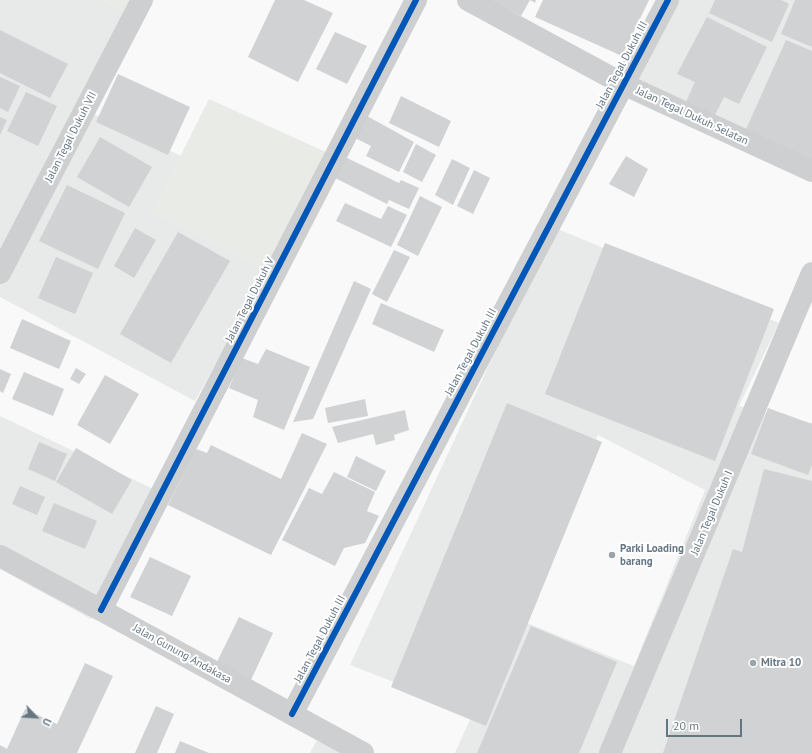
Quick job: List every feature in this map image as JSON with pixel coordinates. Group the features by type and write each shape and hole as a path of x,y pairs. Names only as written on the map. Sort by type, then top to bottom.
{"street":[{"name":"Jalan Tegal Dukuh VII","path":"0,273 142,0"},
{"name":"Jalan Tegal Dukuh V","path":"102,610 416,0"},
{"name":"Jalan Tegal Dukuh Selatan","path":"468,0 623,84 812,170"},
{"name":"Jalan Tegal Dukuh III","path":"292,714 668,0"},
{"name":"Jalan Tegal Dukuh I","path":"610,753 812,273"},
{"name":"Jalan Gunung Andakasa","path":"0,556 363,753"}],"shaded area":[{"path":"0,0 104,0 130,14 81,108 181,156 153,211 268,270 195,401 0,297"},
{"path":"104,0 138,0 130,14"},
{"path":"665,0 812,0 812,173 626,82"},
{"path":"209,99 330,154 268,270 153,211"},
{"path":"553,227 779,323 739,406 812,423 812,753 455,753 473,713 350,665","holes":["598,435 705,490 634,666 517,619"]},
{"path":"0,416 153,489 91,619 0,569"},
{"path":"319,736 349,753 310,753"}],"building":[{"path":"275,0 304,0 333,13 298,82 248,57"},
{"path":"489,0 530,0 521,16"},
{"path":"543,0 649,0 622,56 535,17"},
{"path":"715,0 781,0 789,4 772,42 709,13"},
{"path":"795,0 812,0 812,47 781,34"},
{"path":"707,17 767,47 739,104 724,97 714,117 685,104 695,82 677,74"},
{"path":"0,30 68,64 50,98 0,73"},
{"path":"335,32 367,46 347,84 316,69"},
{"path":"786,40 812,51 812,167 743,136"},
{"path":"118,74 190,107 168,155 96,122"},
{"path":"0,77 20,86 8,112 0,108"},
{"path":"26,92 57,106 38,146 7,131"},
{"path":"401,96 451,121 439,147 389,123"},
{"path":"367,116 414,142 399,172 366,156 371,146 355,138"},
{"path":"0,117 7,120 0,135"},
{"path":"100,137 152,167 129,207 77,177"},
{"path":"416,144 436,155 422,182 403,172"},
{"path":"626,156 648,169 634,197 609,184"},
{"path":"345,157 399,183 401,180 419,188 409,209 389,200 387,204 335,178"},
{"path":"452,159 470,168 453,205 435,195"},
{"path":"474,170 490,178 473,214 457,206"},
{"path":"67,185 125,213 98,269 39,241"},
{"path":"420,196 442,207 418,256 397,245"},
{"path":"345,203 381,219 388,206 407,215 391,247 336,221"},
{"path":"135,228 156,240 134,278 114,266"},
{"path":"178,232 230,261 171,363 120,334"},
{"path":"605,243 774,309 715,461 545,394"},
{"path":"394,250 410,257 387,302 372,294"},
{"path":"56,257 93,273 75,314 38,298"},
{"path":"354,281 371,289 313,419 293,422"},
{"path":"381,303 444,330 434,352 372,324"},
{"path":"22,319 71,341 59,369 10,348"},
{"path":"266,349 310,367 284,430 253,417 258,400 229,388 242,358 258,364"},
{"path":"76,368 86,374 79,384 70,379"},
{"path":"0,369 11,374 3,393 0,391"},
{"path":"24,372 64,389 53,416 12,399"},
{"path":"105,375 139,394 110,444 77,425"},
{"path":"365,399 368,416 328,423 325,408"},
{"path":"507,403 602,442 486,726 391,687"},
{"path":"768,408 812,424 812,465 808,475 751,454"},
{"path":"405,410 409,430 394,435 395,440 376,445 373,434 338,443 332,427"},
{"path":"302,433 327,444 271,555 168,505 196,449 207,453 211,445 281,479"},
{"path":"39,442 67,454 55,481 28,469"},
{"path":"76,448 132,480 112,514 56,482"},
{"path":"356,456 386,471 376,491 347,477"},
{"name":"Mitra 10","path":"764,469 812,481 812,753 663,753 733,549 742,552"},
{"path":"334,472 375,492 367,511 379,516 365,543 344,548 335,566 282,540 309,488 322,494"},
{"path":"20,486 45,497 37,515 12,504"},
{"path":"54,503 97,521 85,549 42,531"},
{"path":"150,557 191,576 172,616 130,597"},
{"path":"239,617 273,633 250,682 215,666"},
{"path":"531,626 617,662 579,753 477,753"},
{"path":"85,663 113,676 77,753 0,753 0,745 7,749 25,709 57,724"},
{"path":"156,706 174,714 157,753 135,753"},
{"path":"180,741 209,753 175,753"}],"cycle path":[{"path":"101,610 416,0"},
{"path":"292,714 668,0"}],"place":[{"name":"Parki Loading barang","path":"612,555"},
{"name":"Mitra 10","path":"753,663"}]}
